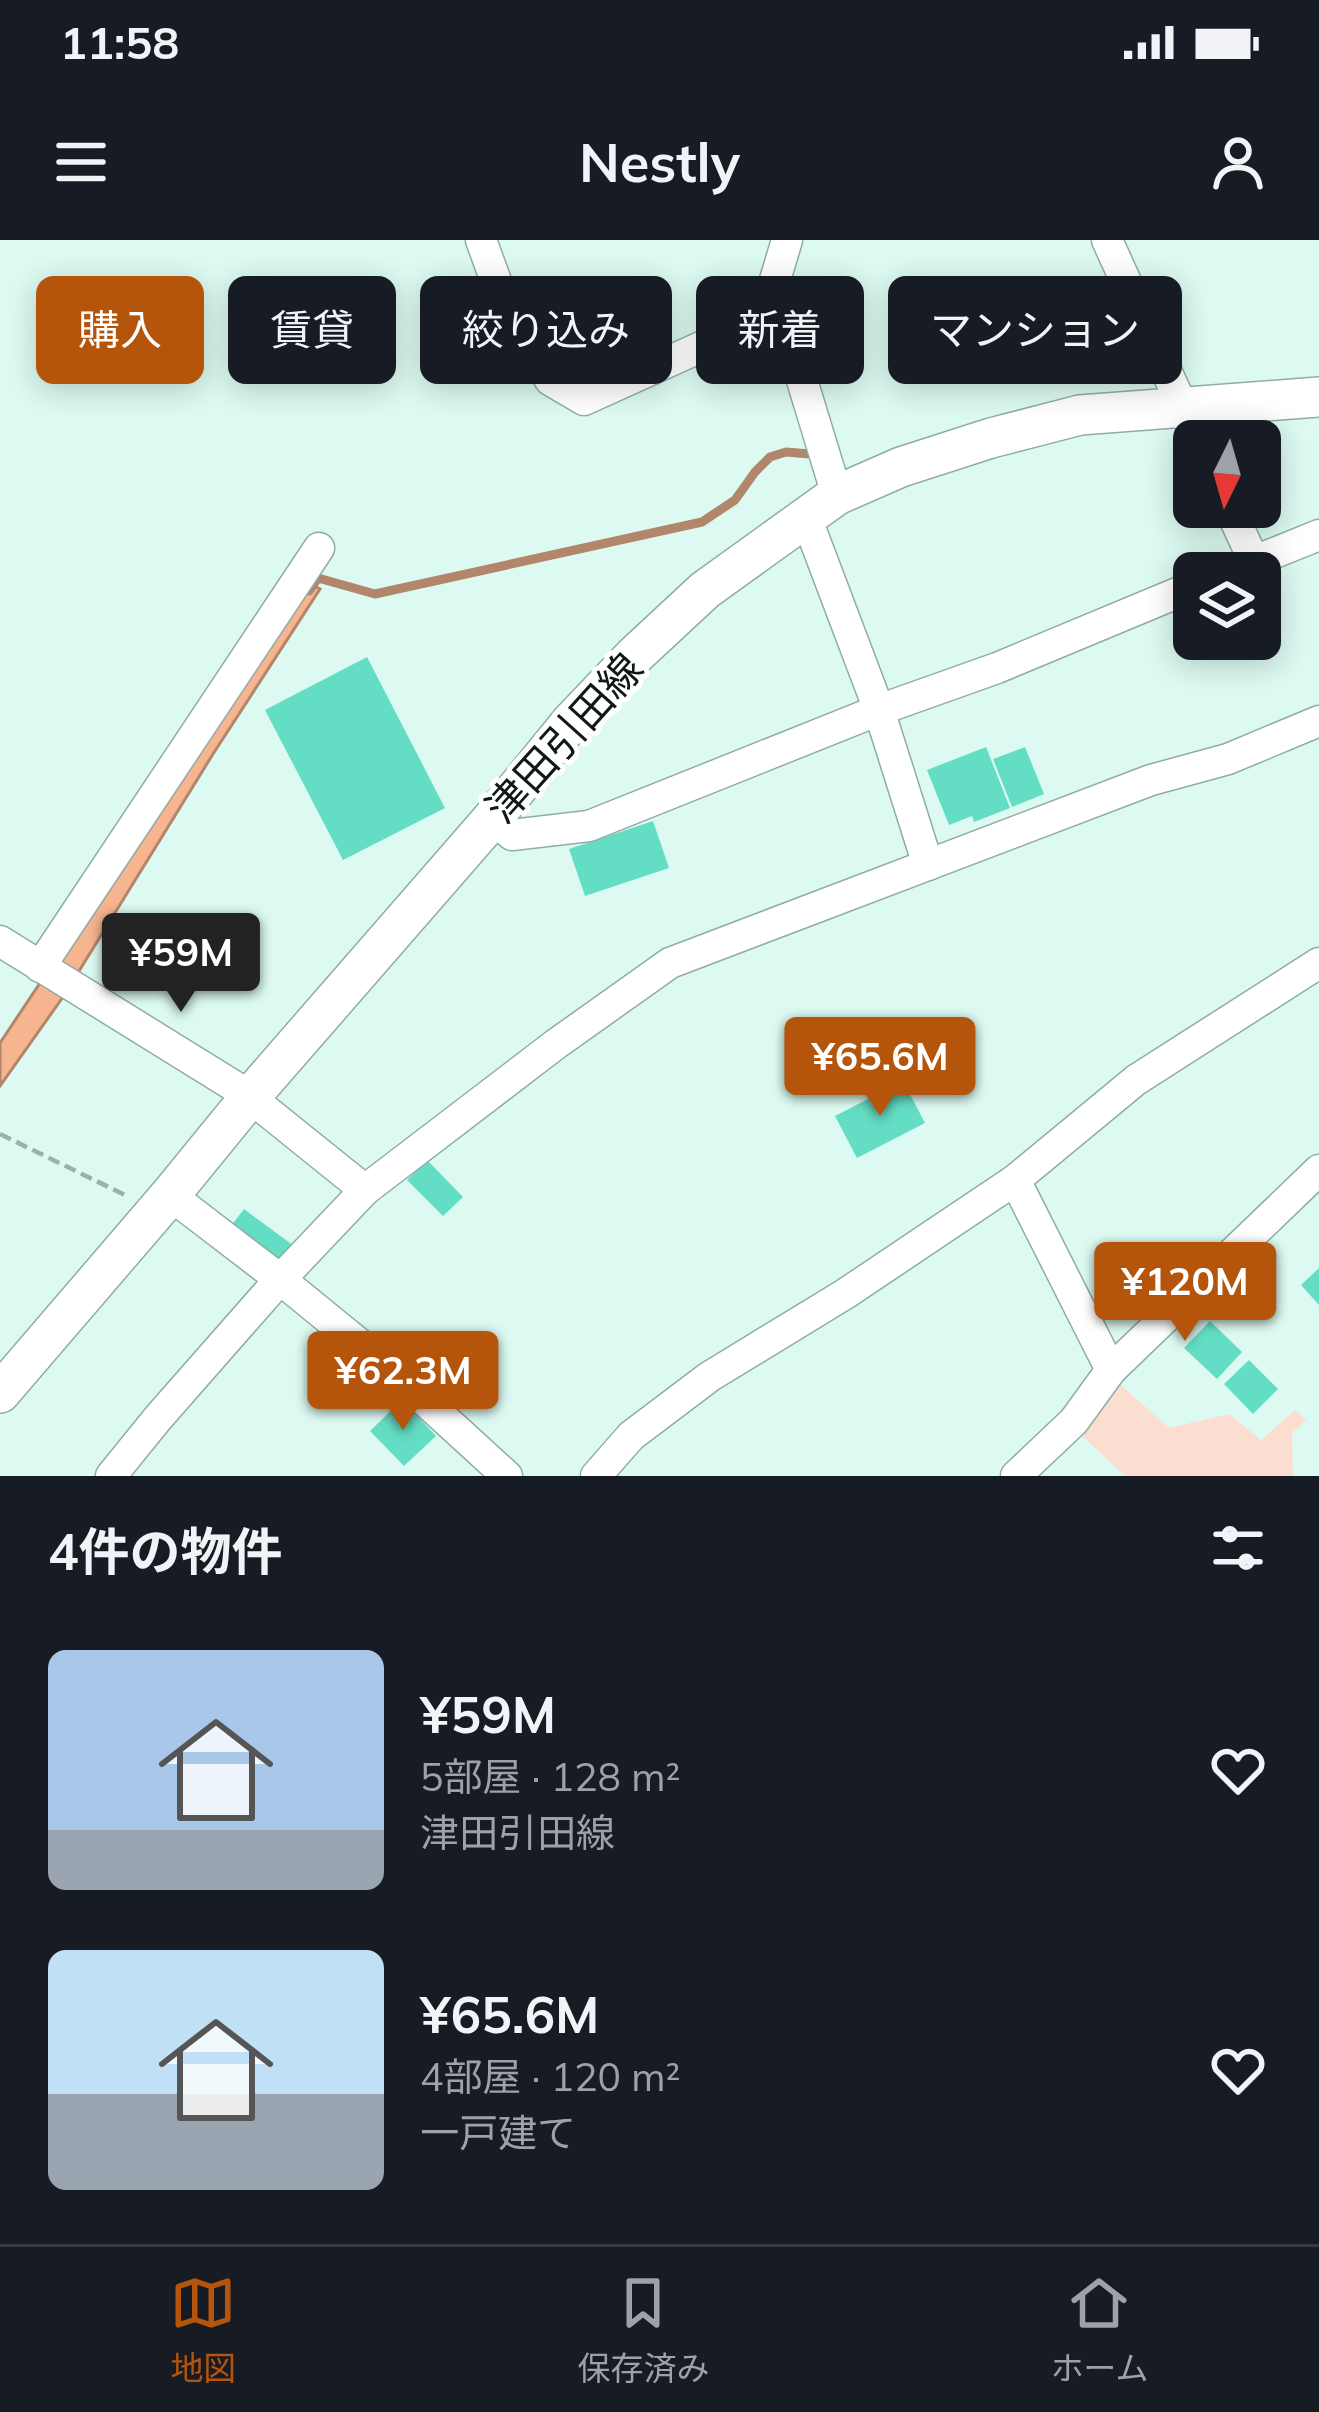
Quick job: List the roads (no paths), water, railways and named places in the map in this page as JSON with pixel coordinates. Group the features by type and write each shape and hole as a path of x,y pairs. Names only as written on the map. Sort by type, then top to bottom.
{"main road":[{"name":"津田引田線","path":"1205,420 1319,397"},
{"name":"津田引田線","path":"0,1393 571,722 705,590 822,506 901,467 1080,415 1173,422"}],"street":[{"path":"481,240 501,295 550,380 584,400 696,349"},
{"path":"776,276 787,240"},
{"path":"1107,240 1189,420"},
{"path":"798,384 822,506 928,865"},
{"path":"1276,552 1319,535"},
{"path":"40,967 319,548"},
{"path":"492,819 512,835 590,826 1173,595"},
{"path":"111,1476 365,1190 556,1043 670,963 1151,780 1228,759 1319,721"},
{"path":"0,941 250,1096 365,1190"},
{"path":"596,1476 631,1436 709,1377 1016,1180 1136,1080 1319,963"},
{"path":"1016,1476 1074,1421 1111,1370 1319,1170"},
{"path":"1016,1180 1111,1370"},
{"path":"164,1202 281,1280 389,1368 507,1476"}],"waterway":[{"path":"309,591 318,578 375,594 702,522 735,500 770,457 786,452 810,454"}]}
